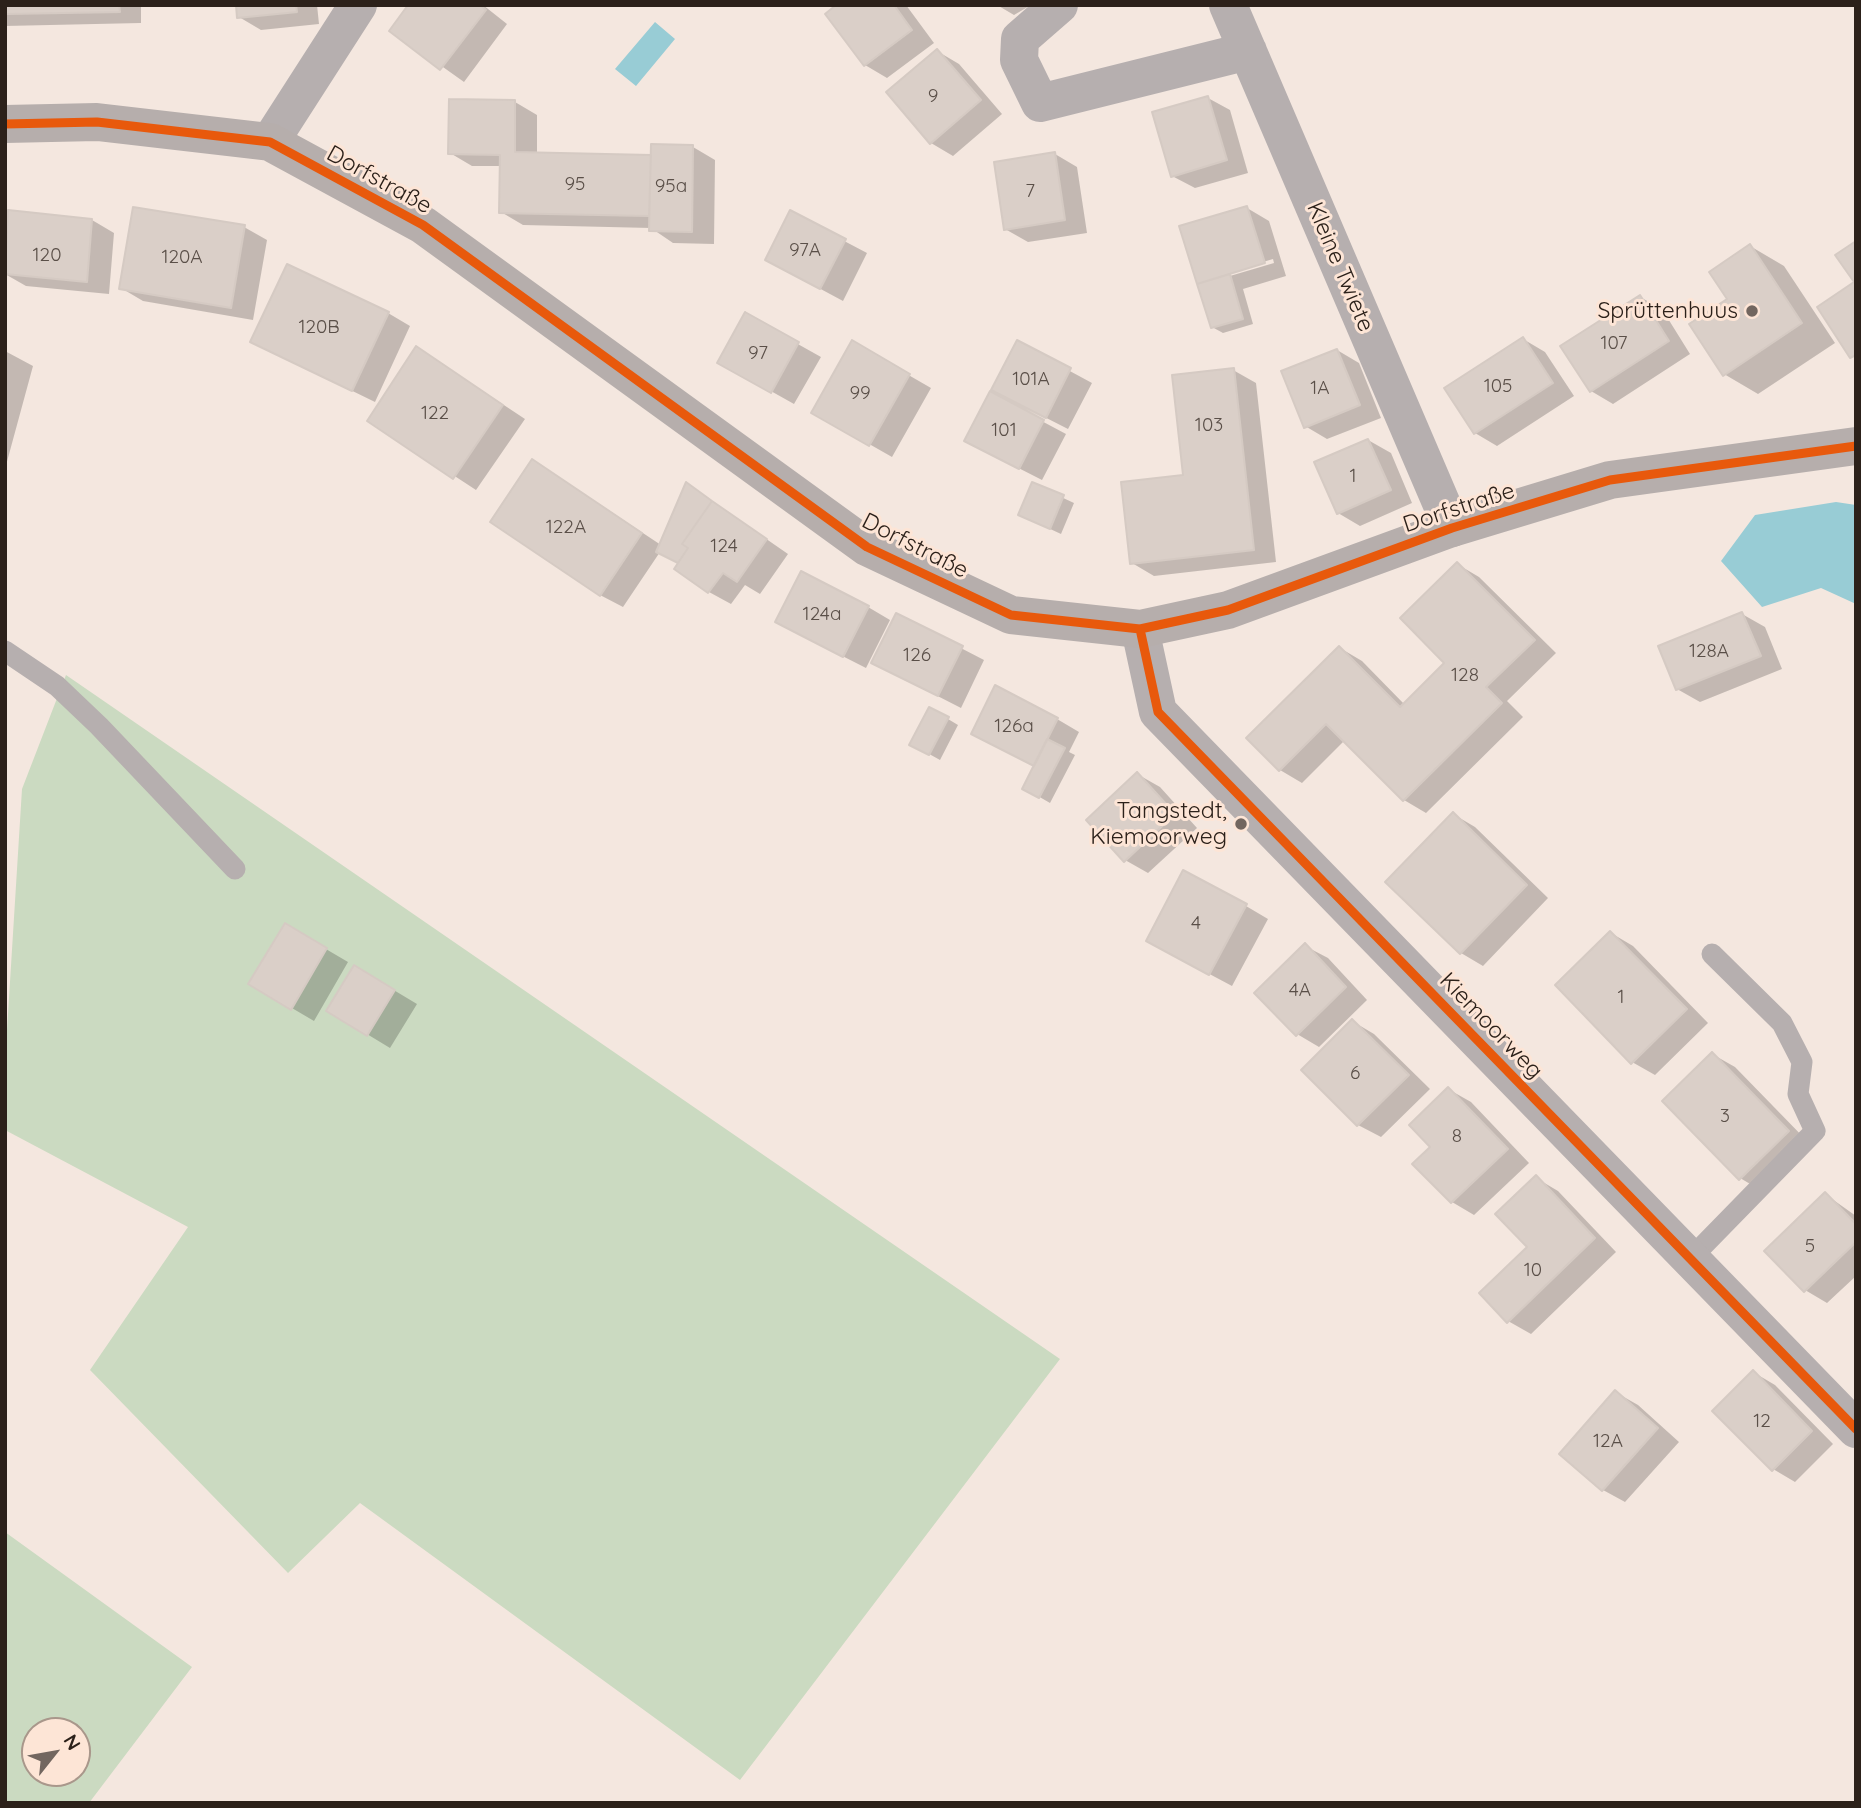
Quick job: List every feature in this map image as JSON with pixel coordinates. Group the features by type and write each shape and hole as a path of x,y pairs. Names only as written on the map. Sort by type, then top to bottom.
{"main road":[{"name":"Dorfstraße","path":"5,124 97,122 270,142 423,225 867,547 1011,615 1140,629 1228,610 1452,528 1610,480 1856,446"}],"street":[{"path":"270,142 358,5"},
{"path":"1059,5 1020,39 1019,60 1040,103 1248,51"},
{"name":"Kleine Twiete","path":"1228,5 1452,528"},
{"name":"Kiemoorweg","path":"1140,629 1158,712 1856,1429"}],"lane":[{"path":"5,651 57,686 235,869"},
{"path":"1690,1259 1815,1131 1798,1094 1802,1062 1782,1023 1712,954"}],"green space":[{"path":"66,675 1060,1359 740,1780 360,1503 288,1573 90,1370 188,1227 5,1130 5,1062 22,789"},
{"path":"5,1532 192,1667 89,1803 5,1803"}],"water":[{"path":"655,22 675,39 636,86 615,69"},
{"path":"1836,502 1856,505 1856,604 1821,588 1762,607 1721,561 1755,515"}],"building":[{"path":"5,5 119,5 120,12 5,14"},
{"path":"236,5 296,5 297,12 237,18"},
{"path":"408,5 480,5 486,10 440,70 389,31"},
{"path":"836,5 894,5 912,30 864,66 825,14"},
{"path":"937,49 981,100 930,144 886,92"},
{"path":"1208,96 1227,160 1171,177 1152,112"},
{"path":"449,99 515,100 515,152 651,155 649,216 499,213 500,155 448,154"},
{"path":"651,144 693,145 692,232 649,231"},
{"path":"1055,152 1065,220 1004,230 994,162"},
{"path":"1247,206 1265,263 1197,284 1179,226"},
{"path":"133,207 245,225 231,308 119,289"},
{"path":"8,210 92,219 87,282 5,274"},
{"path":"790,210 846,239 820,289 765,260"},
{"path":"1856,241 1856,355 1850,358 1817,307 1854,282 1835,255"},
{"name":"Sprüttenhuus","path":"1750,244 1802,323 1723,376 1689,324 1727,299 1709,272"},
{"path":"287,264 389,312 352,391 250,342"},
{"path":"1230,274 1243,319 1211,328 1197,284"},
{"name":"Sprüttenhuus","path":"1640,295 1669,341 1590,392 1560,346"},
{"path":"745,312 799,342 771,393 717,363"},
{"path":"1523,337 1553,383 1474,434 1444,388"},
{"path":"852,340 910,374 869,446 811,413"},
{"path":"1017,340 1071,368 1046,418 991,390"},
{"path":"416,346 503,405 453,479 367,421"},
{"path":"1337,349 1360,405 1304,428 1281,371"},
{"path":"1234,368 1254,550 1130,564 1121,482 1183,475 1172,375"},
{"path":"990,391 1044,420 1019,469 964,441"},
{"path":"1368,439 1391,490 1337,514 1314,462"},
{"path":"532,459 642,533 600,596 490,522"},
{"path":"686,482 712,501 682,544 688,548 678,563 656,552"},
{"path":"1032,482 1064,495 1050,529 1018,515"},
{"path":"712,501 767,539 737,582 723,573 708,593 674,569 688,548 682,544"},
{"path":"1457,562 1535,640 1486,687 1502,703 1403,801 1326,724 1279,771 1246,738 1339,646 1400,707 1444,663 1400,618"},
{"path":"801,571 869,606 843,657 775,622"},
{"path":"1742,612 1761,656 1676,690 1658,646"},
{"path":"896,613 963,646 938,696 871,663"},
{"path":"995,685 1058,718 1034,766 971,734"},
{"path":"929,707 949,717 929,755 909,745"},
{"path":"1047,739 1065,748 1039,798 1022,789"},
{"path":"1137,772 1175,814 1124,862 1086,820"},
{"path":"1453,812 1527,885 1460,954 1385,882"},
{"path":"1183,870 1247,904 1209,975 1146,941"},
{"path":"285,923 327,948 291,1010 248,984"},
{"path":"1610,931 1687,1009 1631,1064 1555,985"},
{"path":"1305,943 1346,987 1296,1036 1254,993"},
{"path":"354,965 395,990 367,1036 326,1011"},
{"path":"1352,1019 1409,1075 1357,1126 1301,1070"},
{"path":"1712,1052 1789,1131 1739,1180 1662,1101"},
{"path":"1448,1087 1508,1149 1451,1203 1412,1164 1430,1147 1409,1125"},
{"path":"1536,1175 1595,1238 1507,1323 1479,1293 1527,1247 1495,1214"},
{"path":"1825,1192 1856,1224 1856,1242 1804,1292 1764,1251"},
{"path":"1753,1370 1812,1431 1772,1471 1712,1411"},
{"path":"1615,1390 1658,1428 1602,1491 1559,1454"}],"cycle path":[{"path":"5,124 97,122 270,142 423,225 867,547 1011,615 1140,629 1228,610 1452,528 1610,480 1856,446"},
{"path":"1140,629 1158,712 1856,1429"}],"place":[{"name":"Sprüttenhuus","path":"1752,311"},
{"name":"Tangstedt, Kiemoorweg","path":"1241,824"}]}
